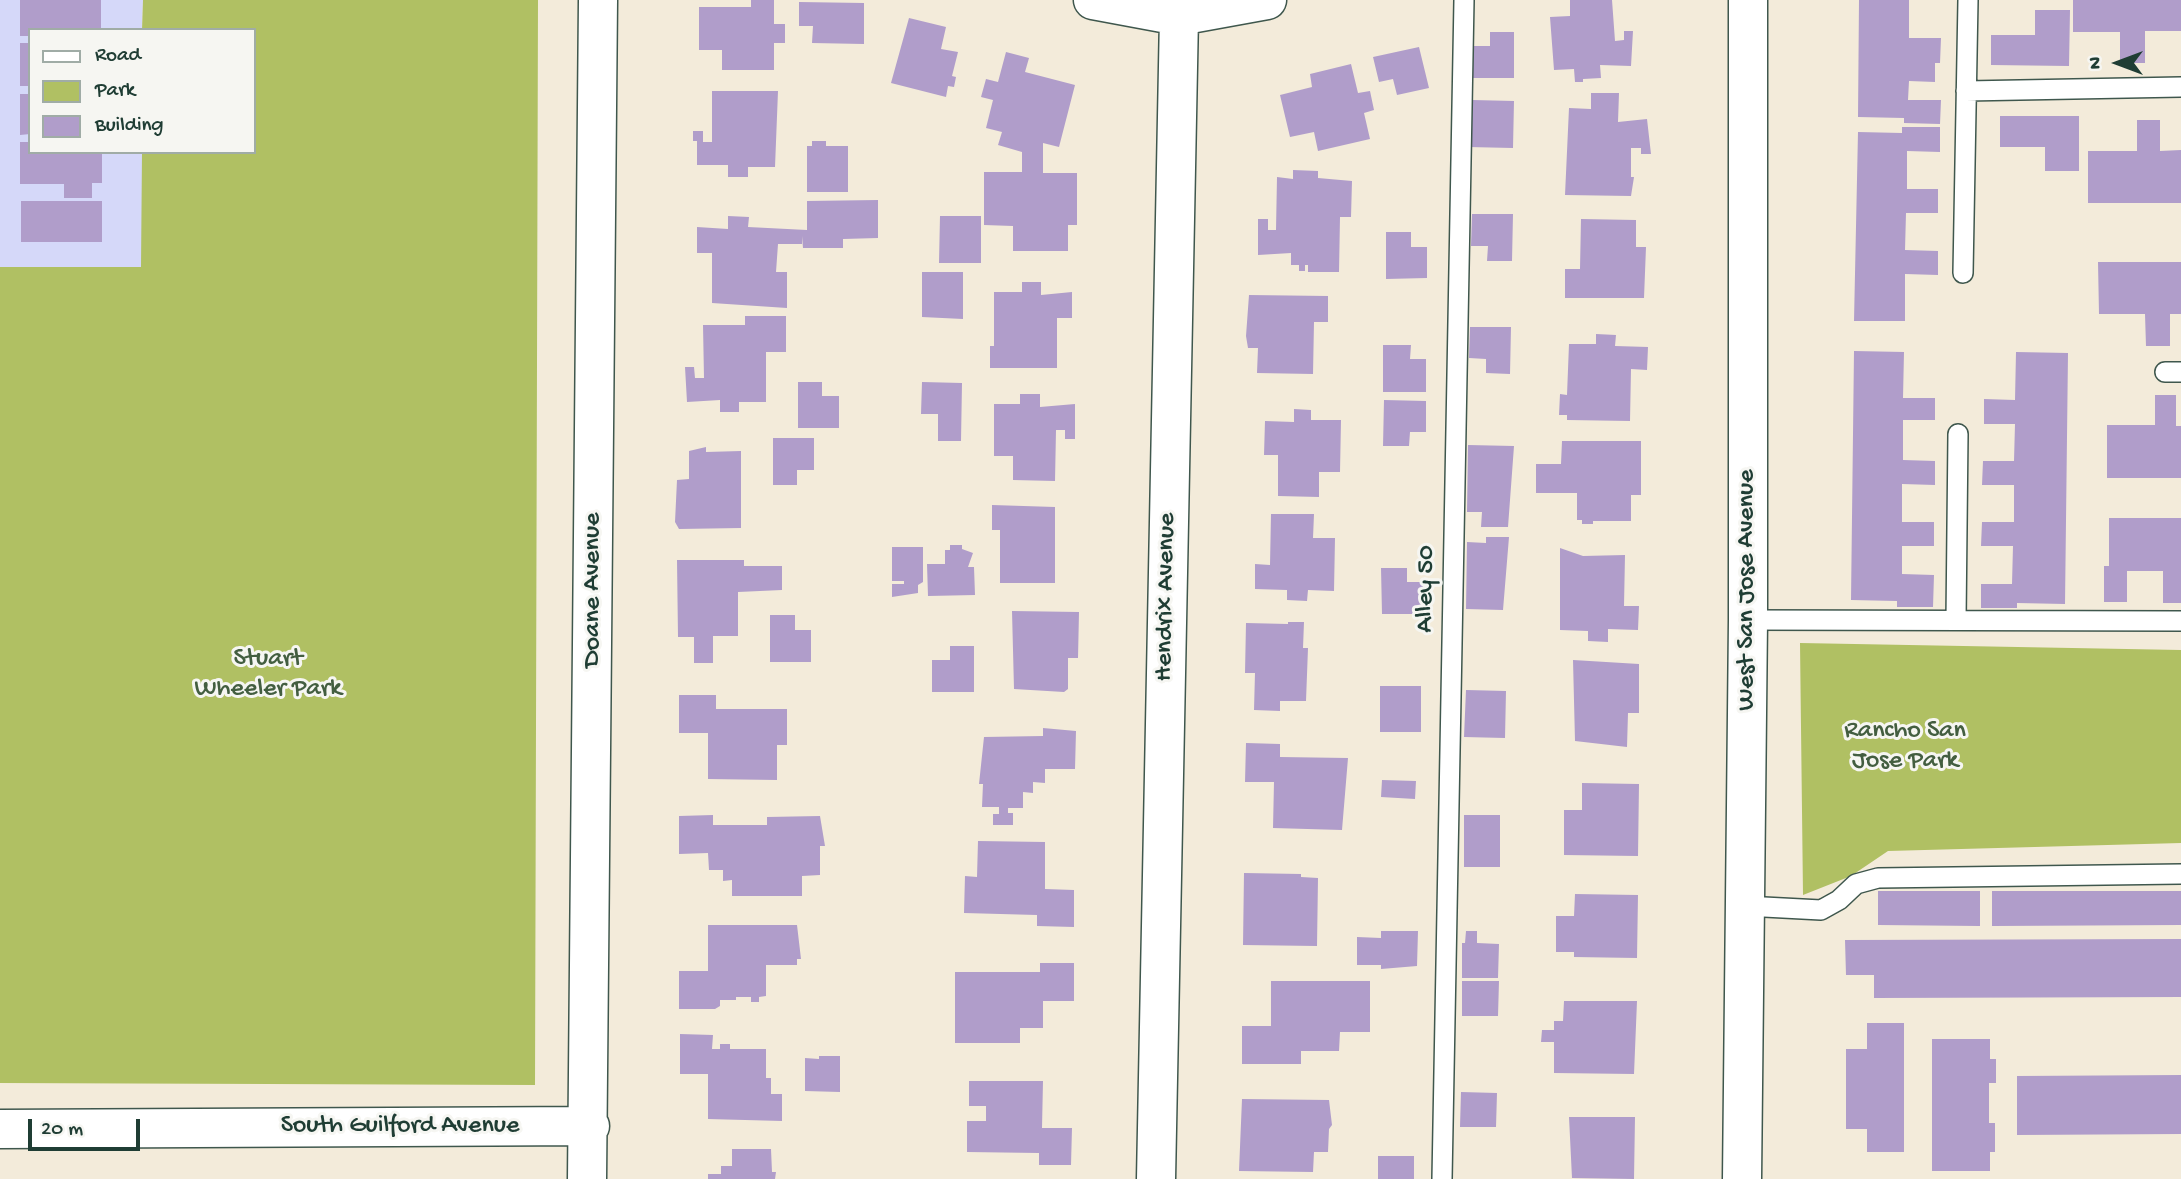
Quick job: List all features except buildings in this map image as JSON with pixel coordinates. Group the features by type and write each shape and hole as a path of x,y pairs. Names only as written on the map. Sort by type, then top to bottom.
{"street":[{"name":"Doane Avenue","path":"587,1179 590,1126 598,0"},
{"path":"1093,0 1179,16 1267,0"},
{"name":"West San Jose Avenue","path":"1742,1179 1748,620 1748,0"},
{"name":"Hendrix Avenue","path":"1156,1179 1179,16"},
{"name":"South Guilford Avenue","path":"0,1129 590,1126"}],"lane":[{"name":"Alley 50","path":"1442,1179 1464,0"},
{"path":"1963,273 1968,0"},
{"path":"1966,91 2181,87"},
{"path":"1956,620 1958,434"},
{"path":"1748,620 2181,621"},
{"path":"1745,906 1821,910 1839,900 1856,884 1878,878 2181,874"}],"shaded area":[{"path":"0,0 143,0 142,28 28,28 28,154 142,154 142,267 0,267"}],"green space":[{"name":"Stuart Wheeler Park","path":"143,0 538,0 535,1085 0,1083 0,267 141,267 142,154 256,154 256,28 142,28"},
{"name":"Rancho San Jose Park","path":"1800,643 2181,650 2181,843 1888,851 1851,876 1803,895"}]}
